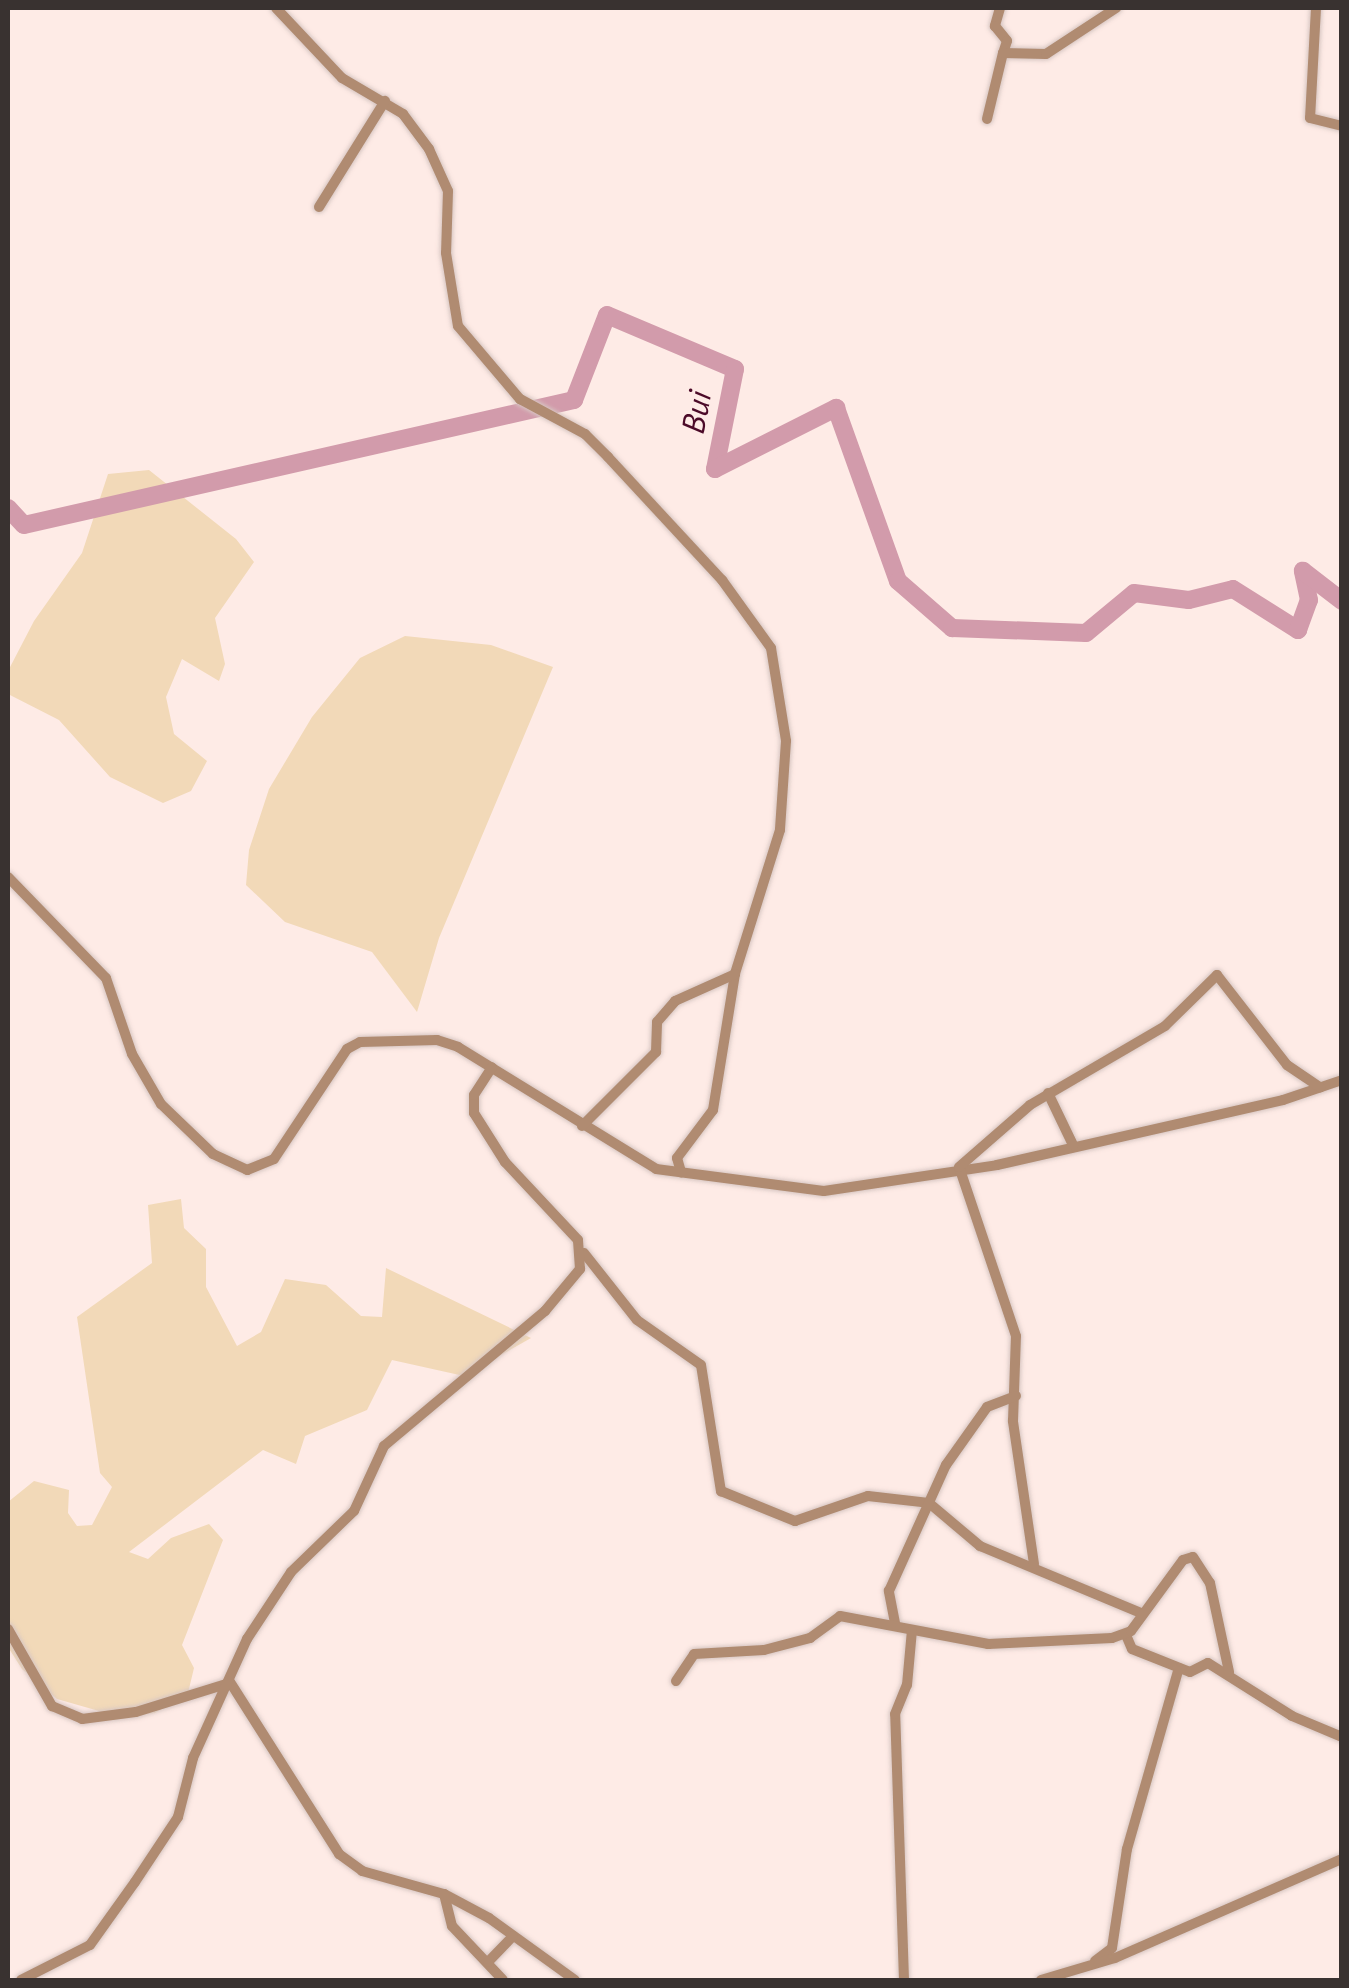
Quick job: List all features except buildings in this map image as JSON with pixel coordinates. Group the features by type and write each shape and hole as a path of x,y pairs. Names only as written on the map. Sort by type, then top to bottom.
{"street":[{"path":"276,8 342,78 385,100 416,130 444,180 446,253 458,326 520,400 585,434 608,457 722,580 770,648 782,691 785,790 758,914 735,974 713,1110 678,1158 682,1172"},
{"path":"987,120 1007,41 995,26 1000,8"},
{"path":"1003,53 1046,54 1116,8"},
{"path":"1316,8 1310,118 1342,126"},
{"path":"319,207 385,100"},
{"path":"8,877 106,978 132,1054 160,1104 235,1167 269,1164 353,1044 442,1040 656,1169 824,1191 959,1167 997,1165 1342,1080"},
{"path":"582,1126 656,1052 657,1022 675,1001 735,974"},
{"path":"959,1167 1048,1093 1165,1026 1217,975 1287,1065 1320,1088"},
{"path":"492,1067 474,1095 474,1113 504,1162 637,1320 701,1365 721,1491 796,1522 868,1496 929,1504 980,1546 1034,1564 1141,1612"},
{"path":"1048,1093 1073,1145"},
{"path":"959,1167 1016,1336 1013,1421 1034,1564"},
{"path":"22,1980 94,1940 178,1817 194,1758 275,1592 354,1511 384,1446 545,1312 574,1278 584,1253"},
{"path":"895,1623 889,1591 969,1428 987,1407 1016,1396"},
{"path":"676,1681 694,1654 764,1650 810,1638 840,1616 895,1623 912,1630 1044,1646 1126,1635 1141,1612 1193,1557 1210,1583 1229,1672"},
{"path":"8,1629 52,1706 74,1717 136,1712 230,1682"},
{"path":"904,1980 895,1714 907,1686 912,1630"},
{"path":"1126,1635 1130,1648 1190,1672 1208,1663 1229,1672 1292,1716 1340,1736"},
{"path":"1087,1967 1112,1948 1127,1849 1180,1668"},
{"path":"230,1682 338,1854 384,1880 444,1894 575,1980"},
{"path":"1041,1980 1087,1967 1342,1858"},
{"path":"444,1894 452,1926 503,1980"},
{"path":"488,1962 513,1936"}],"shaded area":[{"path":"149,470 236,539 254,562 215,618 225,664 219,681 182,659 166,697 174,734 207,761 191,791 163,803 110,777 59,720 8,694 8,671 34,621 82,553 108,474"},
{"path":"405,636 491,645 553,667 439,938 417,1012 372,952 285,922 246,885 249,850 269,789 312,717 360,658"},
{"path":"181,1199 184,1228 206,1249 206,1287 237,1346 261,1332 285,1279 326,1285 361,1316 382,1317 386,1268 531,1338 464,1376 392,1360 367,1410 305,1436 296,1464 263,1450 129,1552 148,1559 171,1538 209,1524 223,1540 182,1645 194,1668 188,1693 155,1713 120,1717 57,1699 22,1669 8,1647 8,1502 34,1481 69,1490 68,1513 77,1526 92,1525 112,1487 100,1473 77,1317 152,1263 148,1205"}],"waterway":[{"name":"Bui","path":"8,508 24,525 574,400 607,315 735,369 715,469 836,408 898,581 952,628 1086,633 1134,593 1189,600 1233,589 1298,630 1309,600 1303,571 1342,601"}]}
